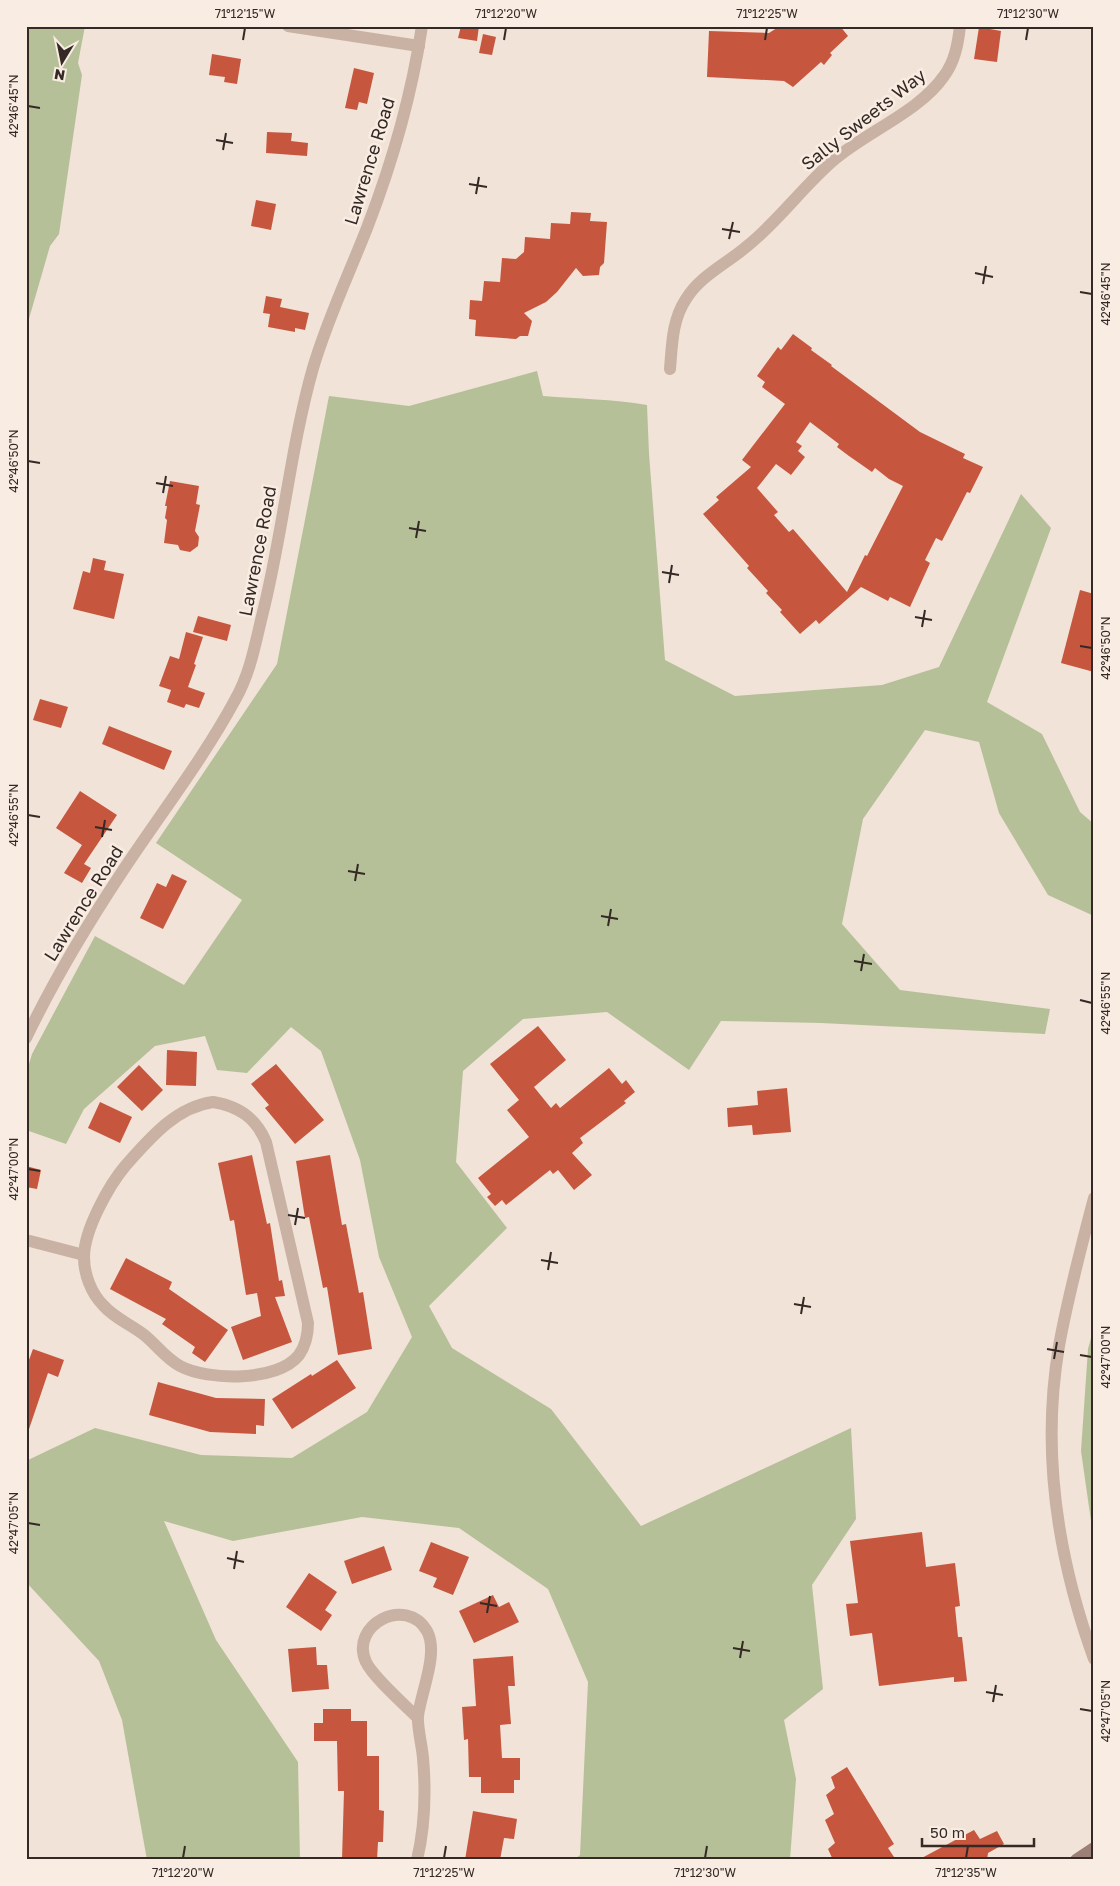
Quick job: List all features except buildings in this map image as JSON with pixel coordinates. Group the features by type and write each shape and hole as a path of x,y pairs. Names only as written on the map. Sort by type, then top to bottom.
{"main road":[{"path":"1076,1860 1094,1848"}],"street":[{"path":"288,26 419,46"},
{"name":"Lawrence Road","path":"26,1038 46,996 82,935 120,875 199,759 236,699 250,666 270,585 294,450 312,374 327,328 386,175 409,90 422,26"},
{"name":"Sally Sweets Way","path":"670,369 674,326 685,300 693,289 756,238 835,159 934,88 944,77 956,53 960,26"},
{"path":"213,1102 238,1109 247,1114 262,1132 270,1155 306,1309 308,1323 304,1346 298,1356 289,1363 276,1369 247,1376 228,1377 211,1375 182,1366 170,1359 149,1339 104,1307 91,1287 84,1255 95,1217 110,1186 133,1158 174,1117 200,1104 213,1102"},
{"path":"1094,1198 1059,1347 1053,1399 1052,1451 1054,1486 1061,1540 1081,1621 1094,1659"},
{"path":"26,1240 84,1255"},
{"path":"417,1860 421,1843 426,1790 418,1718 431,1652 430,1639 424,1627 414,1619 401,1615 388,1616 376,1622 368,1632 364,1644 365,1658 371,1670 418,1718"}],"green space":[{"path":"26,26 85,26 78,63 82,75 59,234 50,246 26,329"},
{"path":"537,371 543,396 608,400 647,405 665,660 735,696 882,685 939,667 1021,494 1051,528 987,702 1042,734 1080,812 1094,824 1094,916 1048,895 999,813 979,742 925,730 863,819 842,924 900,990 1050,1009 1045,1034 821,1023 721,1021 689,1070 607,1012 523,1019 463,1071 456,1162 507,1228 429,1306 452,1348 551,1409 641,1526 851,1428 856,1519 812,1585 823,1689 784,1720 796,1779 790,1860 574,1860 580,1855 588,1682 548,1589 459,1528 362,1517 233,1541 164,1521 216,1640 298,1762 300,1860 147,1860 122,1720 99,1661 26,1582 26,1461 95,1428 201,1455 292,1458 367,1412 412,1337 379,1257 360,1160 321,1051 291,1027 247,1073 217,1070 205,1036 155,1046 84,1109 66,1144 26,1130 26,1074 32,1054 95,936 184,985 242,900 156,843 277,664 329,396 409,406"},
{"path":"1094,1327 1094,1542 1081,1451 1088,1349"}]}
